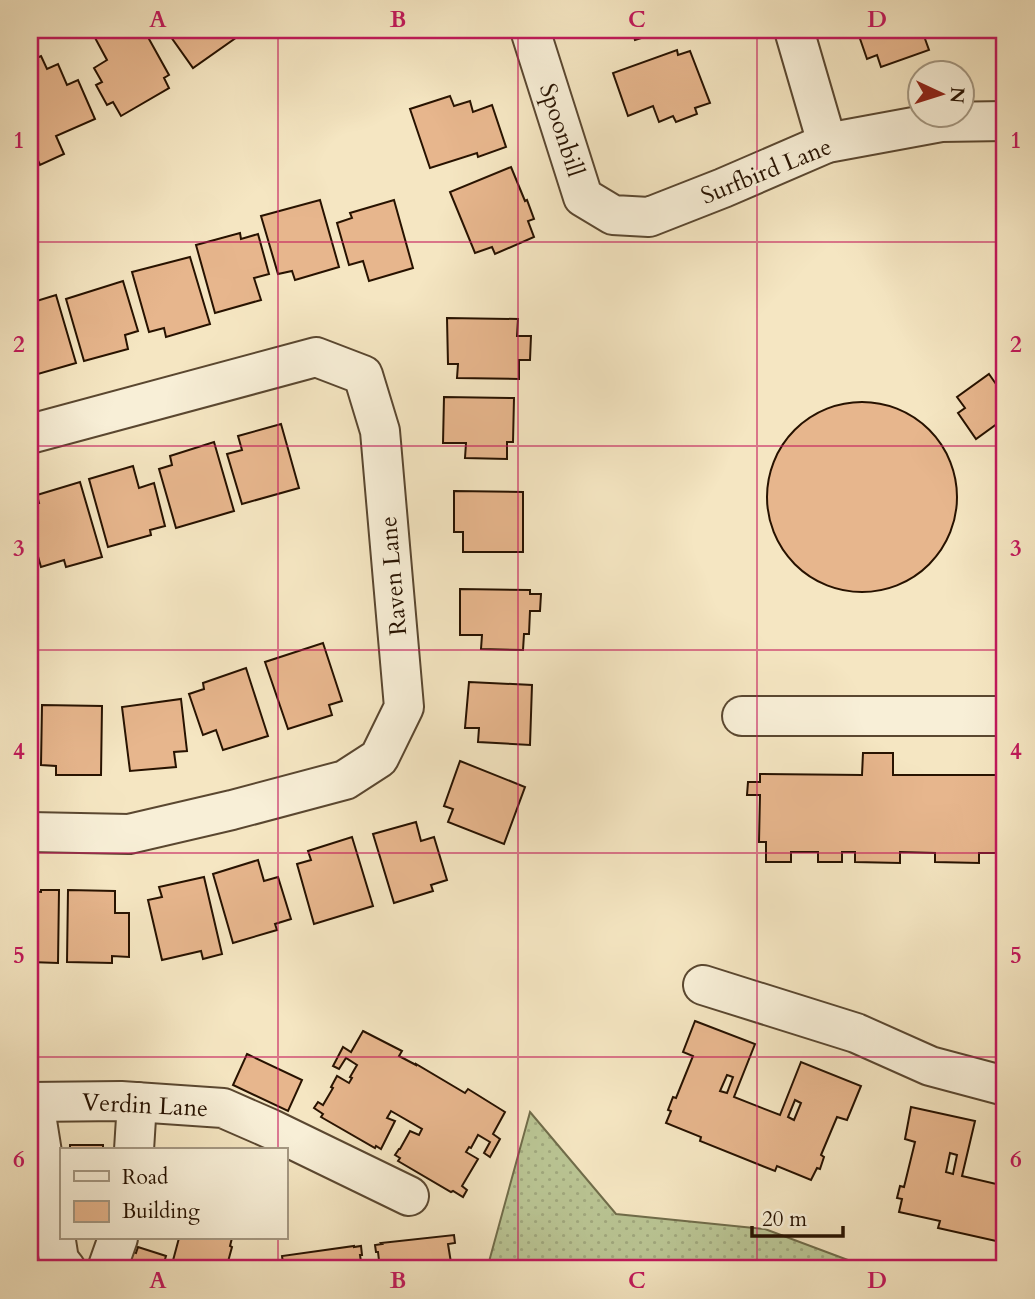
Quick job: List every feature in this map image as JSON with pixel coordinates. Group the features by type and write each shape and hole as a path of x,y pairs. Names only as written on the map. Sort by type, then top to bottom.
{"street":[{"name":"Spoonbill","path":"530,30 583,197 613,215"},
{"path":"794,30 827,143"},
{"name":"Surfbird Lane","path":"613,215 649,217 827,143 940,122 1005,121"},
{"name":"Raven Lane","path":"30,434 316,357 363,375 380,431 404,707 379,758 345,780 128,834 30,832"},
{"path":"742,716 1005,716"},
{"path":"703,985 856,1034 930,1066 1005,1086"},
{"path":"32,1102 60,1260 66,1269"},
{"name":"Verdin Lane","path":"32,1102 137,1102 223,1108 409,1196"},
{"path":"134,1148 137,1102"},
{"path":"107,1269 117,1240"}],"green space":[{"path":"530,1112 616,1214 765,1229 872,1269 487,1269"}],"building":[{"path":"106,30 144,30 169,75 164,78 169,88 121,116 113,102 107,105 96,85 102,82 94,68 107,60 94,36"},
{"path":"166,30 247,30 193,68"},
{"path":"607,30 629,30 609,36"},
{"path":"632,30 667,30 635,40"},
{"path":"857,30 926,30 928,34 924,36 929,50 881,67 877,55 867,59"},
{"path":"677,50 678,55 690,51 710,103 695,108 697,114 676,122 673,116 659,122 653,106 628,116 613,73"},
{"path":"41,56 47,69 58,64 67,85 78,80 95,119 56,136 64,154 40,165 30,142 30,61"},
{"path":"450,96 454,106 470,101 473,112 492,105 506,147 478,157 477,153 430,168 410,109"},
{"path":"511,167 534,219 528,221 534,237 495,254 492,247 475,253 450,192"},
{"path":"320,200 339,267 295,280 292,271 278,274 261,216"},
{"path":"394,200 413,268 369,281 363,261 349,265 337,223 352,218 350,213"},
{"path":"240,233 241,239 258,234 269,274 254,278 261,300 215,313 196,245"},
{"path":"190,257 210,324 166,337 164,328 149,332 132,272"},
{"path":"123,281 138,331 125,335 128,349 84,361 66,299"},
{"path":"56,295 76,363 31,376 30,303"},
{"path":"447,318 518,319 517,336 531,336 530,360 519,360 519,379 457,378 458,364 448,364"},
{"path":"989,374 1005,397 1005,418 976,439 958,413 965,408 957,397"},
{"path":"444,397 514,398 513,442 507,442 507,459 465,458 466,443 443,443"},
{"path":"862,402 898,409 929,430 950,461 957,497 950,533 929,564 898,585 862,592 826,585 795,564 774,533 767,497 774,461 795,430 826,409"},
{"path":"281,424 299,488 242,504 227,454 242,450 238,436"},
{"path":"214,442 234,511 176,528 159,469 172,465 170,456"},
{"path":"133,466 139,488 154,483 165,526 150,530 151,535 108,547 89,479"},
{"path":"80,482 102,557 66,567 64,560 41,567 30,528 30,506 39,503 37,495"},
{"path":"454,491 523,492 523,552 463,552 463,532 454,532"},
{"path":"460,589 530,590 530,594 541,594 540,611 530,611 529,634 524,634 523,650 481,649 482,635 460,635"},
{"path":"323,643 342,701 329,705 332,715 288,729 265,662"},
{"path":"246,668 268,736 223,750 216,730 203,735 189,694 204,689 203,683"},
{"path":"469,682 532,685 530,745 478,742 479,728 465,728"},
{"path":"181,699 187,751 174,752 176,767 130,771 122,707"},
{"path":"42,705 102,706 101,775 56,775 56,766 41,765"},
{"path":"32,711 31,754 30,754"},
{"path":"863,753 893,753 893,775 1005,775 1005,853 979,853 979,863 935,862 935,853 900,852 900,863 855,862 855,852 842,852 842,862 818,862 818,852 791,852 791,862 766,862 766,842 759,842 760,795 747,795 748,782 760,782 760,774 862,775"},
{"path":"460,761 525,787 504,844 448,822 453,809 444,806"},
{"path":"416,822 421,841 434,837 447,880 431,885 433,891 394,903 373,834"},
{"path":"352,837 373,906 314,924 297,864 311,860 308,851"},
{"path":"258,860 264,881 278,877 291,919 275,924 277,930 233,943 213,874"},
{"path":"204,877 222,954 203,959 201,951 162,960 148,900 162,897 159,887"},
{"path":"59,890 58,963 30,962 30,891"},
{"path":"68,890 115,891 115,913 129,913 129,957 112,956 112,963 67,962"},
{"path":"695,1021 755,1044 734,1097 780,1115 801,1062 861,1086 847,1120 837,1117 821,1155 824,1157 820,1169 817,1168 811,1180 777,1166 775,1171 700,1141 701,1137 666,1123 673,1097 676,1098 693,1056 683,1052","holes":["727,1075 733,1077 727,1093 720,1091","795,1100 801,1103 794,1120 788,1117"]},
{"path":"363,1031 402,1051 399,1056 465,1093 468,1089 505,1112 493,1134 500,1139 490,1157 484,1153 490,1142 478,1135 466,1152 478,1159 462,1186 467,1190 463,1197 398,1161 400,1158 395,1155 410,1131 419,1135 422,1129 391,1111 387,1118 395,1121 381,1149 376,1146 375,1148 321,1117 323,1114 314,1108 318,1102 323,1105 337,1076 349,1083 357,1065 346,1058 339,1069 333,1066 343,1047 351,1052"},
{"path":"247,1054 302,1080 288,1111 233,1085"},
{"path":"911,1107 975,1121 962,1176 1005,1186 1005,1243 938,1228 940,1221 899,1212 902,1199 897,1198 900,1186 904,1187 915,1142 905,1139","holes":["950,1153 957,1155 953,1174 946,1172"]},
{"path":"70,1145 103,1145 103,1148 70,1148"},
{"path":"454,1235 455,1243 448,1244 452,1269 380,1269 375,1245"},
{"path":"178,1240 232,1240 226,1269 128,1269 133,1252 136,1253 138,1247 166,1256 163,1266 171,1268"},
{"path":"35,1246 43,1269 30,1269 30,1247"},
{"path":"361,1246 362,1269 290,1269 289,1262 283,1263 282,1256"}]}
